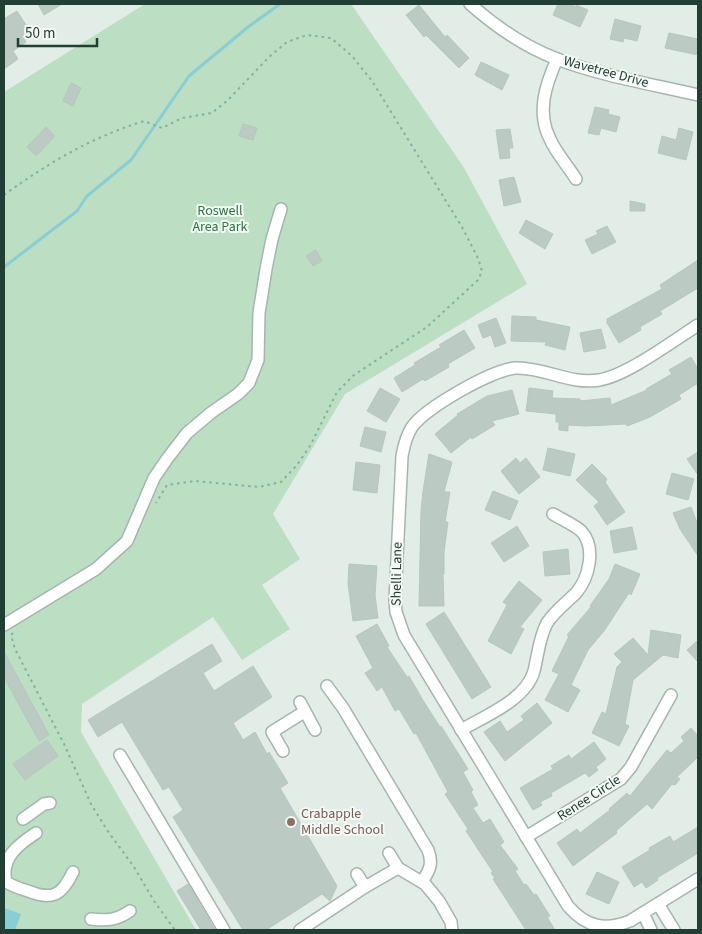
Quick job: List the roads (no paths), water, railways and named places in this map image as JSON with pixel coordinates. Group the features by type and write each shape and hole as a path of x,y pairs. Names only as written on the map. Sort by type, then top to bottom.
{"street":[{"name":"Wavetree Drive","path":"470,4 506,33 556,59 594,71 698,95"},
{"path":"556,59 546,85 544,100 546,127 549,139 576,178"},
{"path":"4,625 96,569 127,541 154,478 168,458 188,433 212,412 238,394 249,383 258,360 260,313 266,269 281,209"},
{"name":"Shelli Lane","path":"698,326 614,376 584,381 530,368 502,370 485,377 429,411 412,427 405,441 402,456 395,600 396,612 404,634 575,915 585,922 602,927 618,926 643,914 698,879"},
{"path":"461,730 513,699 524,689 533,673 546,625 554,614 577,592 584,581 590,566 589,548 582,532 553,514"},
{"path":"326,686 343,708 428,850 432,859 431,866 422,882"},
{"name":"Renee Circle","path":"526,837 621,779 631,767 671,696"},
{"path":"283,751 272,732 302,707 315,730"},
{"path":"120,755 224,930"},
{"path":"23,819 44,804 50,803"},
{"path":"36,832 6,855 4,878 9,886 38,895 51,896 68,884 73,872"},
{"path":"390,853 398,868 422,882 439,901 451,922 452,930"},
{"path":"300,930 365,887 398,868"},
{"path":"357,874 365,887"},
{"path":"658,904 674,930"},
{"path":"91,920 114,920 130,911"},
{"path":"643,914 650,930"}],"water":[{"path":"4,908 21,914 15,930 4,930"}],"waterway":[{"path":"4,267 77,211 87,196 131,160 189,76 248,27 280,4"}],"place":[{"name":"Crabapple Middle School","path":"291,822"}],"park label":[{"name":"Roswell Area Park","path":"220,220"}]}
